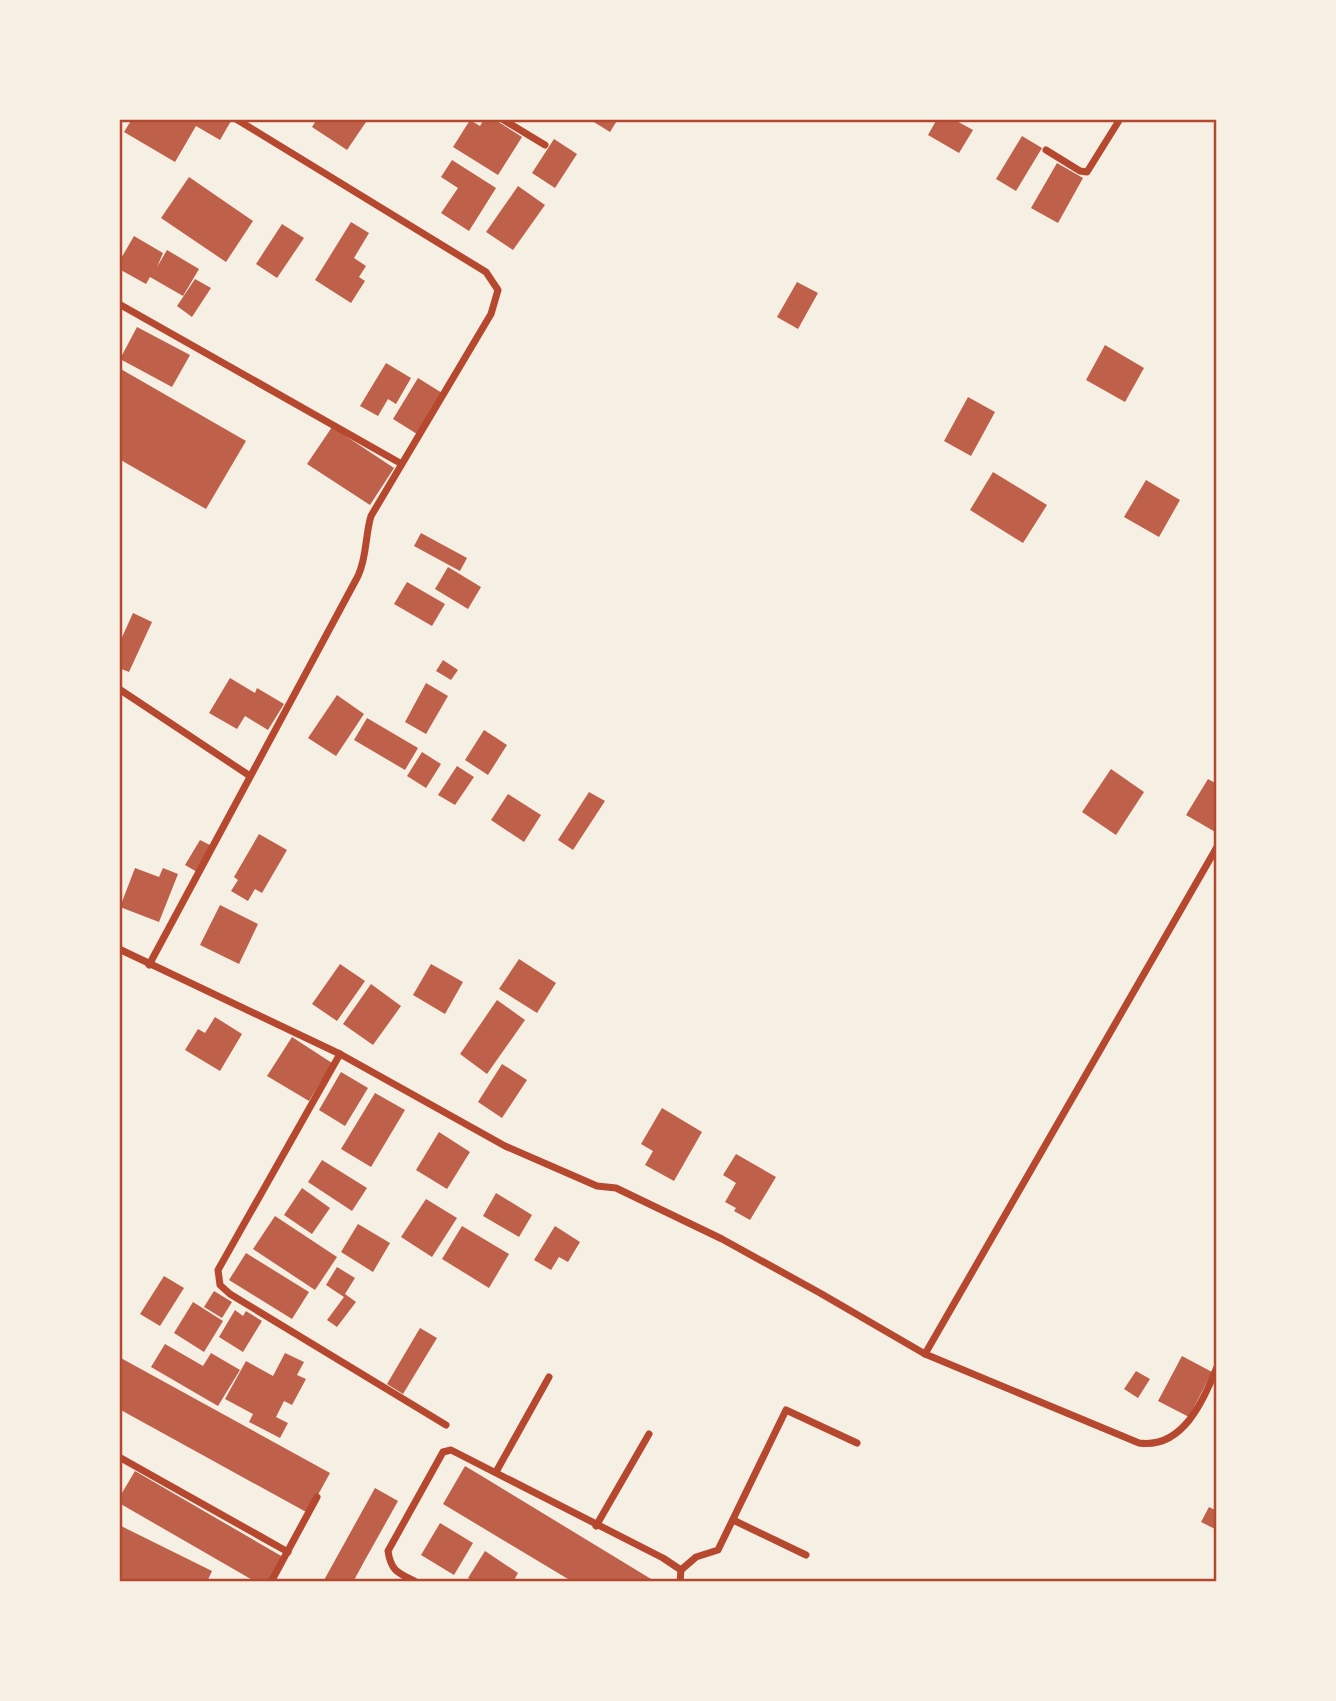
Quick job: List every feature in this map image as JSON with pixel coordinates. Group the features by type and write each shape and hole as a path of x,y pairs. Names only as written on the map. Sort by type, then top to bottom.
{"street":[{"path":"149,965 358,576 363,564 365,536 371,516 400,463 491,314 498,290 486,272 236,119"},
{"path":"502,119 545,145"},
{"path":"1045,150 1080,171 1087,172 1120,119"},
{"path":"119,304 400,463"},
{"path":"119,689 250,776"},
{"path":"925,1354 1217,847"},
{"path":"119,949 340,1054 505,1146 597,1186 616,1188 722,1239 925,1354 1139,1443 1158,1443 1183,1430 1217,1367"},
{"path":"340,1054 218,1270 220,1285 230,1294 446,1425"},
{"path":"496,1472 549,1377"},
{"path":"680,1582 681,1570 696,1557 718,1550 786,1410 857,1443"},
{"path":"596,1526 649,1434"},
{"path":"416,1582 395,1571 388,1551 443,1452 451,1450 681,1570"},
{"path":"119,1457 288,1552"},
{"path":"271,1582 317,1497"},
{"path":"733,1520 806,1555"}],"building":[{"path":"132,119 231,121 220,140 196,126 175,162 124,132"},
{"path":"317,119 368,119 347,150 312,127"},
{"path":"484,119 494,119 522,137 498,175 453,147 470,120 480,126"},
{"path":"589,119 618,119 610,132"},
{"path":"937,119 953,119 973,130 959,153 928,135"},
{"path":"1022,136 1042,148 1016,191 996,179"},
{"path":"554,139 577,154 555,188 532,173"},
{"path":"452,160 496,188 469,231 441,213 458,188 441,177"},
{"path":"1057,163 1083,178 1058,223 1031,208"},
{"path":"189,177 253,221 226,262 161,218"},
{"path":"518,186 545,205 513,250 486,232"},
{"path":"351,222 369,233 354,258 366,266 359,277 365,281 351,303 315,280"},
{"path":"282,224 304,238 277,278 256,264"},
{"path":"134,236 163,253 157,267 167,250 199,269 183,296 150,277 146,284 119,269 119,262"},
{"path":"195,279 211,288 192,317 177,306"},
{"path":"797,282 818,293 798,329 777,317"},
{"path":"137,327 190,355 172,387 120,359"},
{"path":"1105,345 1144,368 1125,402 1086,380"},
{"path":"386,363 411,378 396,404 388,399 378,416 360,406"},
{"path":"119,368 246,441 206,509 119,459"},
{"path":"418,378 442,393 417,434 393,419"},
{"path":"968,397 995,412 971,456 944,441"},
{"path":"332,427 394,468 370,505 307,464"},
{"path":"993,472 1047,505 1023,543 970,510"},
{"path":"1146,480 1180,500 1159,537 1124,517"},
{"path":"421,533 467,558 460,571 414,546"},
{"path":"448,567 481,587 468,609 435,589"},
{"path":"407,582 445,604 432,626 394,604"},
{"path":"133,613 152,622 129,672 119,668 119,644"},
{"path":"443,660 458,670 451,680 436,671"},
{"path":"230,678 255,693 257,688 284,704 268,730 245,716 237,729 209,713"},
{"path":"426,683 448,696 426,734 405,722"},
{"path":"337,695 364,714 336,756 308,738"},
{"path":"367,718 418,748 405,770 354,740"},
{"path":"484,730 507,745 488,775 465,760"},
{"path":"422,752 441,764 426,788 407,776"},
{"path":"457,766 474,777 455,805 438,795"},
{"path":"1111,769 1144,792 1116,835 1082,812"},
{"path":"1208,779 1217,784 1217,833 1186,815"},
{"path":"589,792 605,801 573,850 558,840"},
{"path":"508,794 541,815 524,842 491,820"},
{"path":"259,834 287,850 262,893 255,889 248,901 231,891 238,880 234,877"},
{"path":"200,840 212,846 197,872 185,865"},
{"path":"135,868 159,877 163,868 178,874 159,922 120,907"},
{"path":"220,905 258,924 239,964 200,945"},
{"path":"519,959 556,983 537,1013 499,989"},
{"path":"340,964 365,981 337,1021 312,1004"},
{"path":"431,964 463,982 445,1014 413,995"},
{"path":"371,984 401,1006 373,1045 343,1024"},
{"path":"497,1000 525,1020 487,1074 460,1054"},
{"path":"215,1017 242,1034 220,1071 185,1050 198,1029 205,1033"},
{"path":"292,1037 332,1063 309,1101 267,1076"},
{"path":"502,1064 527,1080 502,1118 478,1102"},
{"path":"341,1072 368,1088 345,1126 319,1110"},
{"path":"375,1093 405,1110 371,1167 341,1149"},
{"path":"662,1108 702,1132 674,1181 645,1165 653,1151 641,1144"},
{"path":"439,1132 470,1152 447,1189 416,1170"},
{"path":"736,1154 776,1177 750,1220 725,1202 736,1183 723,1175"},
{"path":"322,1160 367,1188 352,1211 308,1182"},
{"path":"302,1188 330,1208 312,1234 284,1215"},
{"path":"496,1193 532,1215 519,1237 483,1216"},
{"path":"426,1199 457,1218 432,1257 401,1237"},
{"path":"275,1216 337,1257 315,1290 253,1249"},
{"path":"358,1224 390,1243 373,1272 341,1252"},
{"path":"462,1226 509,1254 489,1288 442,1259"},
{"path":"555,1226 580,1242 568,1262 559,1257 551,1270 534,1260"},
{"path":"246,1253 309,1292 292,1319 229,1280"},
{"path":"337,1267 355,1278 345,1294 356,1302 337,1327 327,1320 344,1297 326,1285"},
{"path":"164,1276 184,1288 160,1326 140,1314"},
{"path":"214,1291 232,1302 222,1318 204,1307"},
{"path":"193,1302 223,1321 204,1352 174,1333"},
{"path":"235,1310 243,1316 246,1311 262,1321 243,1352 219,1337"},
{"path":"420,1328 437,1338 403,1394 387,1384"},
{"path":"165,1344 203,1366 211,1353 240,1370 218,1406 151,1367"},
{"path":"285,1353 304,1362 297,1375 306,1379 292,1405 284,1401 276,1417 288,1423 280,1438 249,1422 253,1414 225,1399 246,1361 273,1376"},
{"path":"1182,1356 1212,1372 1189,1417 1158,1401"},
{"path":"119,1357 330,1473 308,1513 119,1409"},
{"path":"1136,1371 1150,1379 1138,1398 1124,1389"},
{"path":"465,1466 656,1582 573,1582 443,1504"},
{"path":"135,1471 283,1557 268,1582 256,1582 119,1503 119,1498"},
{"path":"375,1488 398,1501 353,1582 323,1582"},
{"path":"1209,1507 1217,1511 1217,1530 1201,1522"},
{"path":"440,1523 473,1543 454,1575 421,1555"},
{"path":"119,1525 212,1571 207,1582 128,1582 119,1578"},
{"path":"485,1551 518,1573 513,1582 474,1582 468,1578"}]}
